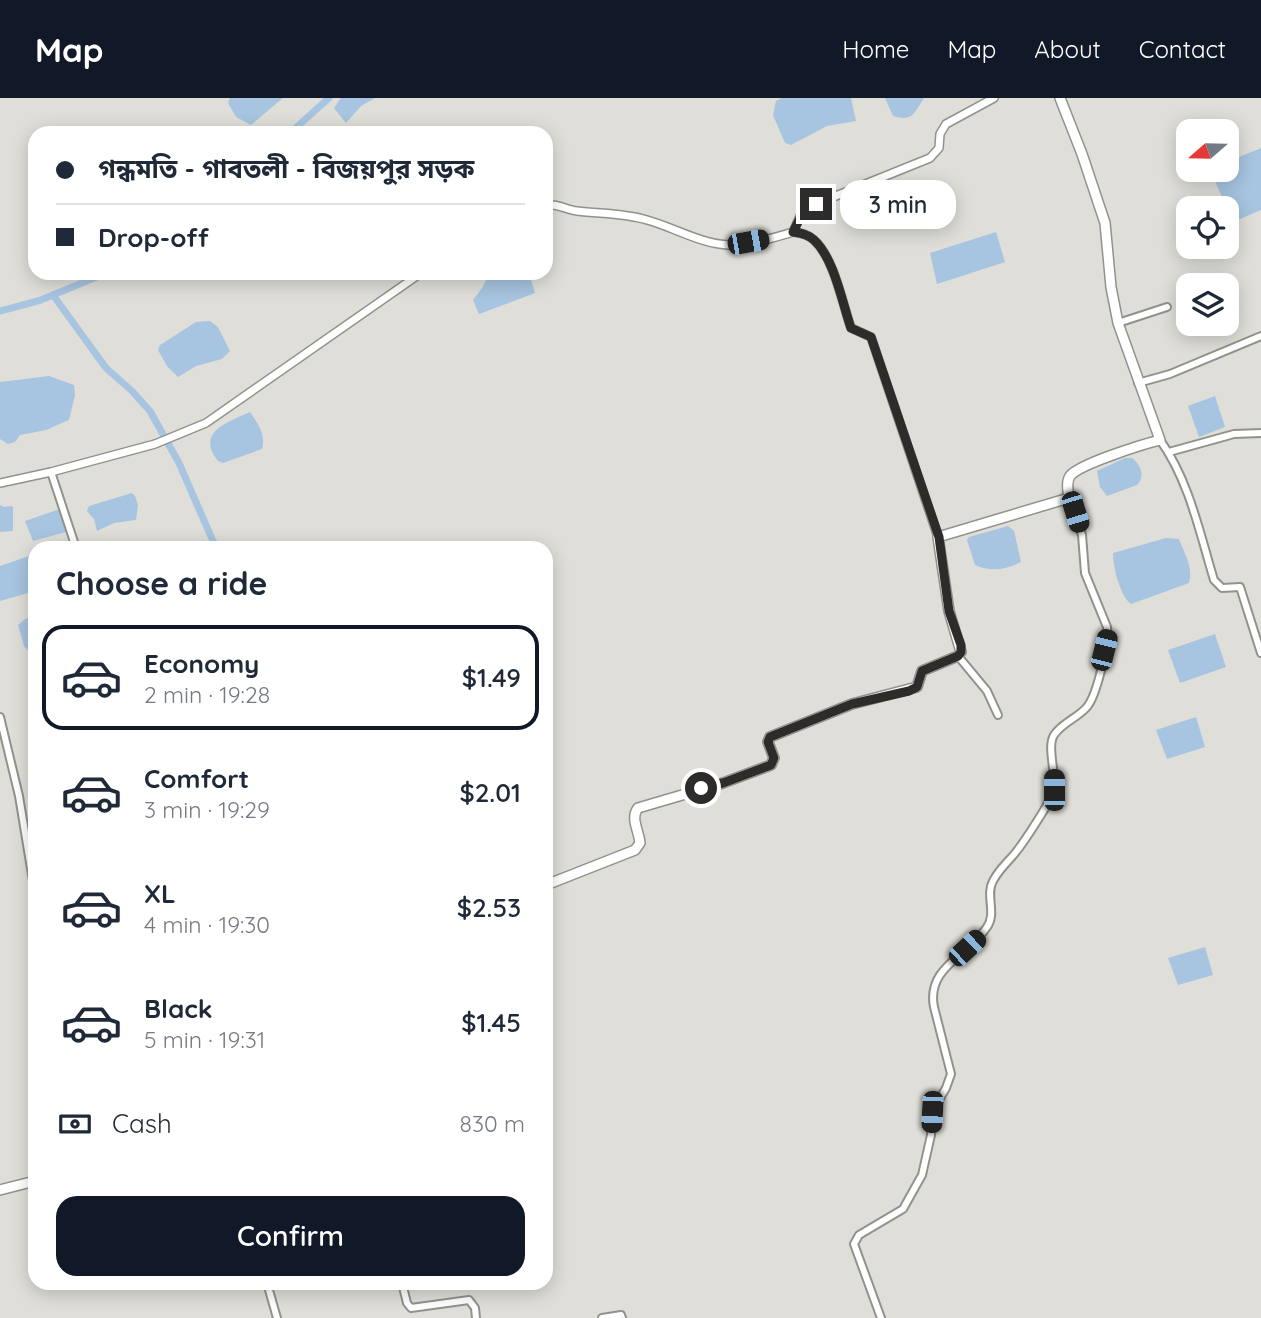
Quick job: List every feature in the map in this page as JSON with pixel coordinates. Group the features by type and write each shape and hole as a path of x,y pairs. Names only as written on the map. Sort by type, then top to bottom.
{"main road":[{"path":"553,882 635,850 640,843 634,820 634,813 638,808 723,783 771,765 774,758 768,742 770,737 852,704 917,687 922,671 958,656 961,652 949,611 939,537 1069,498 1068,480 1075,472 1112,455 1160,440 1118,323 1111,287 1105,223 1095,189 1060,98"},
{"path":"0,1190 28,1183"}],"street":[{"path":"793,232 802,214 816,204 929,158 939,148 942,128 946,124 994,98"},
{"path":"553,204 575,211 613,212 729,245 793,232 814,240 828,259 851,328 871,337 939,537"},
{"path":"0,483 155,444 206,423 411,280"},
{"path":"1118,323 1167,307"},
{"path":"1138,383 1170,374 1261,336"},
{"path":"1169,452 1234,434 1261,433"},
{"path":"1160,440 1169,452 1188,495 1214,580 1222,588 1240,587 1261,653"},
{"path":"51,472 74,541"},
{"path":"881,1318 854,1244 859,1235 903,1209 922,1175 931,1135 932,1112 951,1074 932,996 933,985 943,971 989,926 992,912 990,885 1000,868 1017,851 1054,790 1052,741 1060,728 1086,709 1099,679 1108,635 1107,627 1085,573 1082,535 1069,498"},
{"path":"958,656 987,691 998,715"},
{"path":"0,718 19,796 28,851"},
{"path":"269,1290 277,1318"},
{"path":"404,1290 411,1308 466,1300 474,1306 476,1318"},
{"path":"602,1318 621,1315 622,1318"}],"water":[{"path":"230,98 283,98 251,125 236,117 228,103"},
{"path":"341,98 375,98 361,106 346,123 334,108"},
{"path":"782,98 851,98 856,121 827,126 791,145 785,143 773,115 776,101"},
{"path":"885,98 924,98 912,115 900,118 893,116"},
{"path":"1261,148 1261,210 1239,219 1239,196 1222,196 1215,182 1239,182 1239,157"},
{"path":"996,232 1005,262 937,284 930,253"},
{"path":"486,280 531,280 535,293 479,314 473,300"},
{"path":"210,321 218,327 230,351 222,359 196,366 178,377 167,366 158,350 160,345 196,322"},
{"path":"49,376 74,385 75,395 69,420 46,430 20,435 15,442 8,444 0,439 0,382"},
{"path":"1215,396 1225,427 1199,437 1188,406"},
{"path":"250,412 262,434 262,449 223,463 218,461 210,443 212,435 224,424"},
{"path":"1125,458 1132,458 1137,463 1141,470 1140,482 1107,496 1100,487 1097,471"},
{"path":"132,493 138,505 136,520 114,523 97,531 94,519 87,511 89,506"},
{"path":"0,505 13,508 13,531 0,532"},
{"path":"60,509 66,532 33,541 25,521"},
{"path":"1008,526 1014,531 1021,562 998,569 975,565 967,540 969,537"},
{"path":"1166,538 1179,539 1189,566 1189,583 1131,604 1118,581 1113,553"},
{"path":"28,556 28,593 0,601 0,566"},
{"path":"28,618 28,651 18,625"},
{"path":"1215,634 1226,667 1180,683 1168,650"},
{"path":"1196,717 1205,747 1167,759 1156,730"},
{"path":"1205,947 1213,975 1178,985 1168,958"}],"waterway":[{"path":"298,126 329,98"},
{"path":"0,311 41,300 89,280"},
{"path":"53,295 106,368 150,411 179,463 213,541"}],"route":[{"path":"701,788 723,783 771,765 774,758 768,742 770,737 852,704 909,691 917,687 922,671 958,656 961,652 949,611 939,537 871,337 851,328 828,259 814,240 793,232 802,214 816,204"}]}
